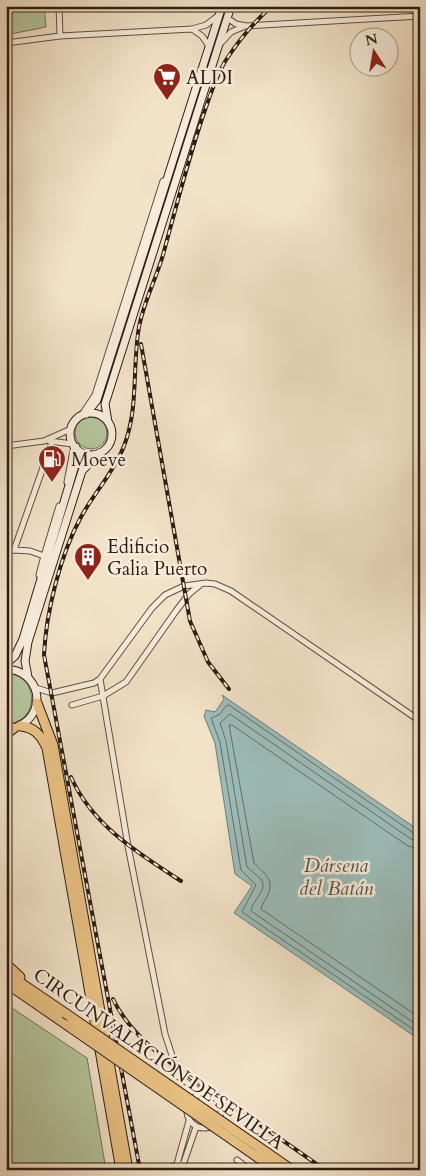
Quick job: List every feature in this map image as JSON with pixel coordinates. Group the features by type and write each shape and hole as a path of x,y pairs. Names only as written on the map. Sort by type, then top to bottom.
{"highway":[{"path":"37,703 54,745 128,1170"},
{"path":"12,729 33,729 48,748 121,1170"},
{"path":"6,964 40,996"},
{"name":"CIRCUNVALACIÓN DE SEVILLA","path":"6,973 292,1170"},
{"name":"CIRCUNVALACIÓN DE SEVILLA","path":"6,983 276,1170"}],"main road":[{"path":"222,6 223,16"},
{"path":"28,677 25,661 28,642 82,471 108,446 111,438 112,431 108,422 105,404 223,16 230,6"},
{"path":"6,664 15,656 33,606 76,462 71,430 74,422 84,415 97,400 188,118 214,48"},
{"path":"84,415 98,414 108,422"},
{"path":"74,446 85,453 99,453"},
{"path":"6,669 18,670 28,677 36,688 37,703 32,716 12,729"}],"street":[{"path":"59,6 60,36"},
{"path":"6,42 60,36 192,29 206,25 223,16 238,26 420,16"},
{"path":"192,29 214,48 231,32 247,26"},
{"path":"44,441 71,430"},
{"path":"6,446 44,441 74,446 68,479 44,556 33,606"},
{"path":"14,550 52,442"},
{"path":"6,551 30,551 44,556"},
{"path":"72,705 103,696 126,682 188,594 200,584"},
{"path":"36,688 52,693 87,686 100,680 158,600 184,586 215,584 231,591 420,721"},
{"path":"100,680 128,846 165,1034 178,1077 202,1093 217,1098 222,1108 221,1114 214,1125 202,1128 196,1127 190,1121"},
{"path":"180,1165 190,1121 187,1106 192,1098 202,1093"},
{"path":"170,1170 180,1165 196,1127"},
{"path":"237,1160 250,1170"},
{"path":"180,1165 187,1170"}],"green space":[{"path":"6,6 44,6 46,27 6,35"},
{"path":"91,417 103,421 107,433 103,445 91,449 79,445 75,433 79,421"},
{"path":"6,673 17,676 25,682 30,690 32,699 30,708 25,716 17,722 6,724"},
{"path":"6,1004 87,1058 106,1170 6,1170"}],"water":[{"name":"Dársena del Batán","path":"222,695 420,831 420,1040 234,913 252,886 235,874 215,743 204,716 206,710 215,712 224,699"}],"railway":[{"path":"140,1170 44,655 45,639 55,584 73,532 120,456 129,431 132,417 137,342 141,317 163,255 187,166 211,93 226,60 253,25 272,6"},
{"path":"141,344 190,621 208,662 229,689"},
{"path":"71,777 91,810 104,824 149,860 181,881"},
{"path":"113,999 134,1031 163,1057 325,1170"}],"place":[{"name":"ALDI","path":"167,101"},
{"name":"Moeve","path":"52,483"},
{"name":"Edificio Galia Puerto","path":"88,581"}]}
